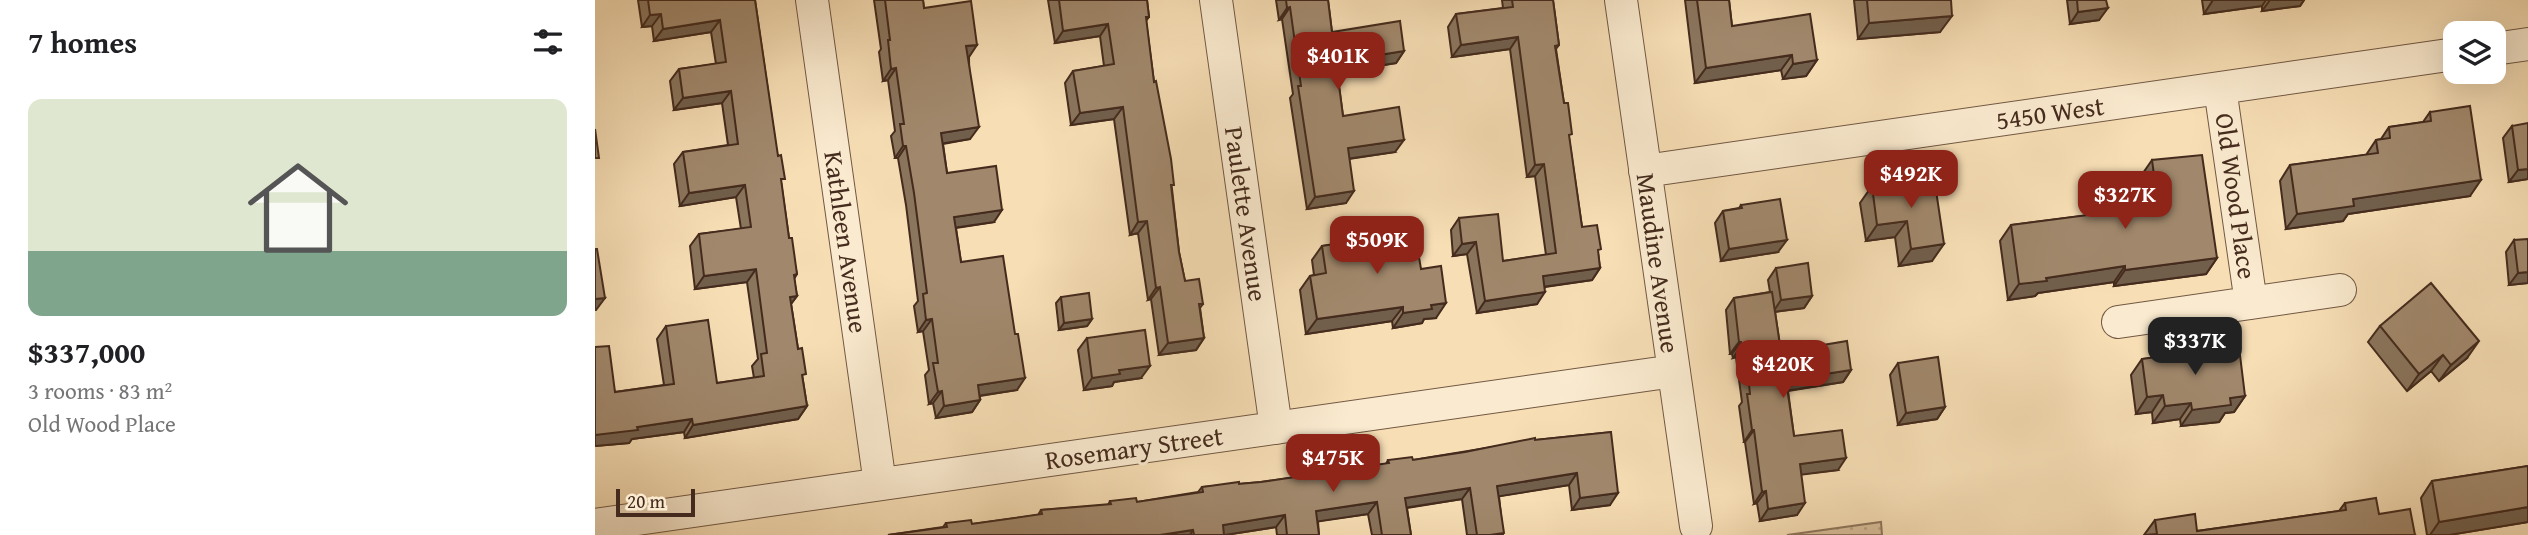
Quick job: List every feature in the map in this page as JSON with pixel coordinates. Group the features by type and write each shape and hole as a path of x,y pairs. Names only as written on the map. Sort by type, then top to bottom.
{"street":[{"name":"Kathleen Avenue","path":"812,0 880,484"},
{"name":"Paulette Avenue","path":"1216,0 1276,428"},
{"name":"Maudine Avenue","path":"1621,0 1696,526"},
{"path":"2506,47 2528,44"},
{"name":"5450 West","path":"1645,171 2443,56"},
{"name":"Old Wood Place","path":"2220,88 2251,303"},
{"name":"Old Wood Place","path":"2118,323 2340,290"},
{"name":"Rosemary Street","path":"595,525 1674,371"}],"shaded area":[{"path":"1881,522 1882,535 1787,535"}],"building":[{"path":"648,0 755,0 778,156 781,155 785,179 781,179 797,274 794,275 797,296 790,297 798,349 802,348 806,374 802,375 807,406 693,425 692,419 595,435 595,347 609,346 615,392 674,384 666,326 708,320 717,383 764,376 761,354 767,353 756,269 704,276 699,234 751,227 745,185 689,193 683,152 738,144 731,91 683,98 679,69 726,62 720,20 663,29 661,14 650,15"},
{"path":"885,0 923,0 924,8 971,1 977,45 966,46 979,127 941,133 947,173 996,166 1002,210 954,217 961,262 1003,256 1025,378 978,385 980,400 944,406 942,391 938,392 933,363 938,363 932,319 926,320 923,294 927,293 914,193 906,146 903,146 900,124 904,124 896,68 891,69"},
{"path":"1059,0 1147,0 1149,17 1146,17 1154,82 1156,81 1171,159 1174,185 1171,185 1179,252 1185,281 1199,279 1203,304 1199,304 1204,338 1168,343 1160,287 1156,288 1147,221 1138,222 1123,107 1080,113 1073,71 1114,64 1108,24 1063,31"},
{"path":"1286,0 1328,0 1332,32 1400,21 1404,51 1336,62 1343,116 1399,107 1404,140 1348,148 1354,191 1315,197 1298,86 1301,86 1290,7 1287,8"},
{"path":"1512,0 1553,0 1559,45 1555,46 1564,103 1568,103 1572,134 1569,135 1582,227 1597,225 1601,249 1598,250 1600,268 1543,276 1545,292 1485,301 1476,242 1462,244 1459,218 1498,214 1503,261 1556,253 1544,164 1535,165 1518,37 1461,45 1456,14 1513,7"},
{"path":"1697,0 1729,0 1732,26 1810,14 1817,60 1793,64 1792,55 1706,68"},
{"path":"1867,0 1951,0 1952,16 1869,23"},
{"path":"2077,0 2106,0 2108,8 2078,12"},
{"path":"2470,106 2481,180 2353,199 2354,206 2297,214 2290,165 2378,153 2376,140 2390,138 2389,127 2431,121 2430,112"},
{"path":"2528,123 2528,169 2518,170 2512,126"},
{"path":"595,129 599,158 595,158"},
{"path":"2202,155 2217,258 2125,270 2125,266 2019,284 2011,225 2158,206 2152,160"},
{"path":"1934,177 1944,244 1911,249 1907,221 1877,225 1872,186"},
{"path":"1780,199 1787,240 1729,249 1723,211 1742,208 1741,205"},
{"path":"1413,222 1421,269 1441,266 1446,303 1431,305 1432,309 1403,313 1403,307 1317,319 1310,276 1326,273 1322,246 1377,237 1376,227"},
{"path":"2528,239 2528,272 2518,273 2514,240"},
{"path":"597,249 605,298 595,299"},
{"path":"1808,263 1812,296 1781,300 1776,268"},
{"path":"2431,283 2479,341 2451,365 2443,355 2419,374 2380,326"},
{"path":"1772,292 1781,352 1847,341 1851,370 1786,380 1794,436 1842,430 1846,458 1800,464 1805,503 1768,509 1766,491 1762,492 1752,430 1745,345 1741,346 1739,342 1734,298"},
{"path":"1089,293 1092,319 1064,323 1061,297"},
{"path":"1145,330 1150,366 1119,370 1120,374 1092,378 1087,338"},
{"path":"2187,345 2188,353 2239,347 2245,396 2230,398 2231,405 2192,410 2191,403 2165,406 2163,395 2147,397 2142,359 2157,357 2156,349"},
{"path":"1938,357 1945,407 1906,413 1898,363"},
{"path":"1611,432 1618,493 1580,498 1577,473 1497,486 1504,533 1490,535 1477,535 1470,488 1405,498 1411,535 1382,535 1377,502 1316,511 1319,535 1287,535 1285,515 1223,525 1224,535 1194,535 1193,530 1160,535 888,535 947,527 946,523 971,520 972,524 1042,514 1041,510 1111,504 1110,501 1136,498 1137,502 1203,492 1202,487 1261,482 1389,463 1388,460 1412,457 1413,460 1535,438"},
{"path":"2528,466 2528,507 2439,522 2432,481"},
{"path":"2376,498 2379,514 2410,509 2415,535 2145,535 2157,534 2155,520 2195,514 2197,531 2346,510 2345,503"}]}
